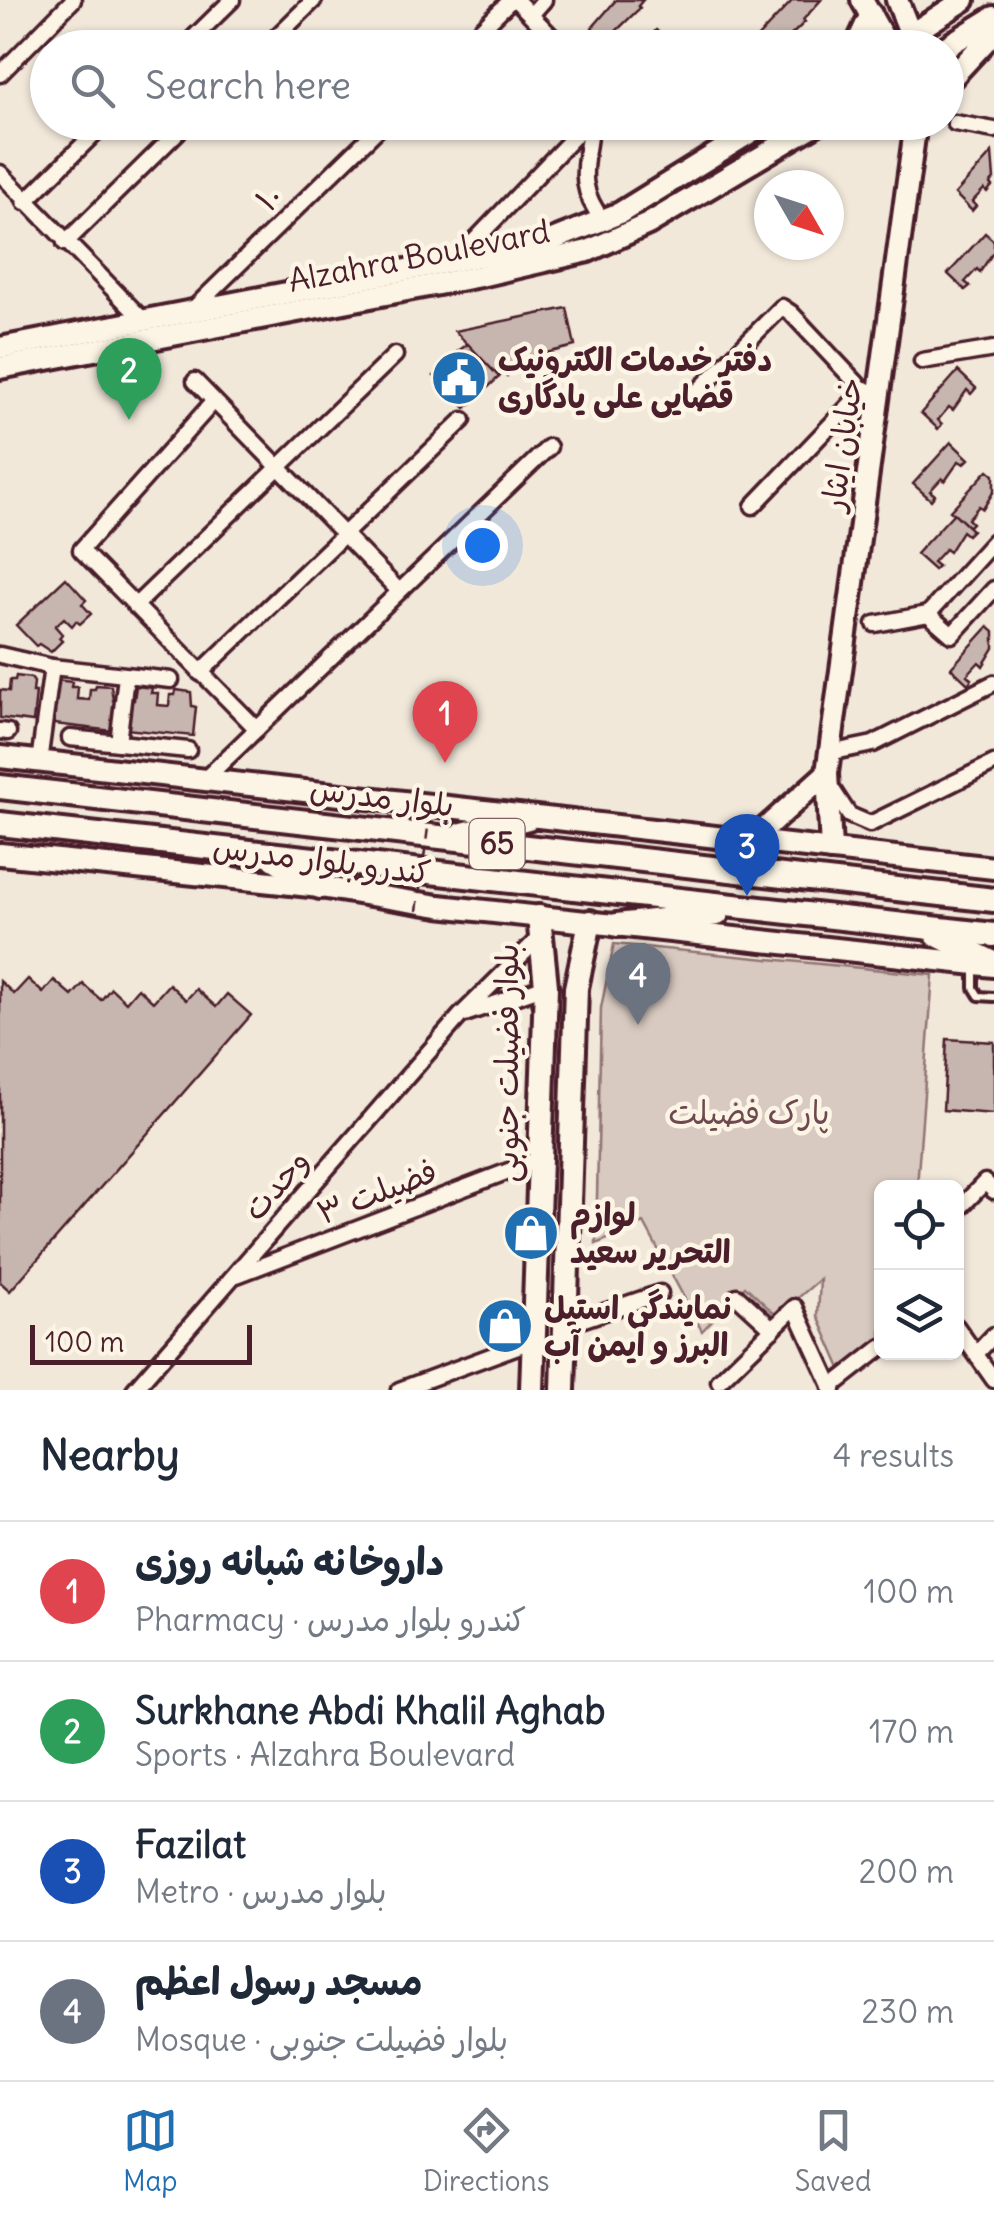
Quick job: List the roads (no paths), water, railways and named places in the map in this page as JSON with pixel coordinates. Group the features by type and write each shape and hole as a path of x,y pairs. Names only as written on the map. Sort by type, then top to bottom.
{"main road":[{"path":"897,0 907,30"},
{"path":"924,30 964,0"},
{"path":"866,7 879,30"},
{"path":"964,36 994,17"},
{"path":"964,64 994,32"},
{"name":"Alzahra Boulevard","path":"0,348 542,244 604,222 738,140"},
{"name":"Alzahra Boulevard","path":"0,368 588,251 648,224 790,140"},
{"name":"خیابان ایثار","path":"831,850 828,769 910,140"},
{"name":"کندرو بلوار مدرس","path":"0,757 749,844 994,868"},
{"path":"749,844 828,769"},
{"name":"بلوار مدرس","path":"0,787 994,900"},
{"path":"25,827 30,790"},
{"path":"446,838 528,818"},
{"name":"65","path":"0,824 994,935"},
{"name":"کندرو بلوار مدرس","path":"0,854 320,887 540,927 590,922 987,964"},
{"path":"268,854 320,887"},
{"path":"616,925 760,909"},
{"name":"بلوار فضیلت جنوبی","path":"564,1390 576,988 590,922"},
{"name":"بلوار فضیلت جنوبی","path":"532,1390 546,986 540,927"},
{"path":"920,927 987,964"},
{"path":"546,986 548,978 562,972 570,974 576,988"},
{"path":"538,1228 569,1230"}],"street":[{"path":"43,30 73,0"},
{"path":"201,30 232,0"},
{"path":"283,30 314,0"},
{"path":"482,30 514,0 545,30"},
{"path":"531,15 544,0"},
{"path":"0,74 30,44"},
{"path":"964,125 994,130"},
{"path":"25,202 88,140"},
{"path":"66,243 170,140"},
{"name":"۱۰","path":"190,312 367,140"},
{"path":"456,261 573,140"},
{"path":"588,140 584,186 588,202 604,222"},
{"path":"0,174 144,321"},
{"path":"690,400 782,307 878,407"},
{"path":"922,361 993,349"},
{"path":"135,606 395,355"},
{"path":"195,381 399,591"},
{"path":"753,506 864,389"},
{"path":"214,401 81,550 257,729"},
{"path":"200,673 462,420"},
{"path":"204,780 549,447"},
{"path":"875,624 928,614 994,541"},
{"path":"928,614 952,636 994,589"},
{"path":"0,656 52,667 171,680"},
{"path":"39,762 52,667"},
{"path":"118,742 126,676"},
{"path":"881,856 870,824 849,815 828,769 994,684"},
{"path":"70,738 188,750"},
{"path":"870,824 994,763"},
{"name":"وحدت","path":"134,1390 540,927"},
{"path":"460,1016 546,986"},
{"name":"فضیلت ۳","path":"234,1276 540,1159"},
{"path":"964,1204 985,1182 994,1191"},
{"path":"566,1325 660,1293"},
{"path":"737,1296 773,1329"},
{"path":"719,1381 795,1307 832,1388 874,1354"},
{"path":"976,1354 994,1335"},
{"path":"964,1337 994,1380"},
{"path":"399,1390 534,1340"}],"lane":[{"path":"987,964 974,988 979,996 994,997"}],"place":[{"name":"دفتر خدمات الکترونیک قضایی علی یادگاری","path":"459,378"},
{"name":"Surkhane Abdi Khalil Aghab","path":"129,420"},
{"name":"داروخانه شبانه روزی","path":"445,763"},
{"name":"Fazilat","path":"747,896"},
{"name":"مسجد رسول اعظم","path":"638,1025"},
{"name":"لوازم التحریر سعید","path":"531,1233"},
{"name":"نمایندگی استيل البرز و ایمن آب","path":"505,1326"}],"park label":[{"name":"پارک فضیلت","path":"749,1113"}]}
